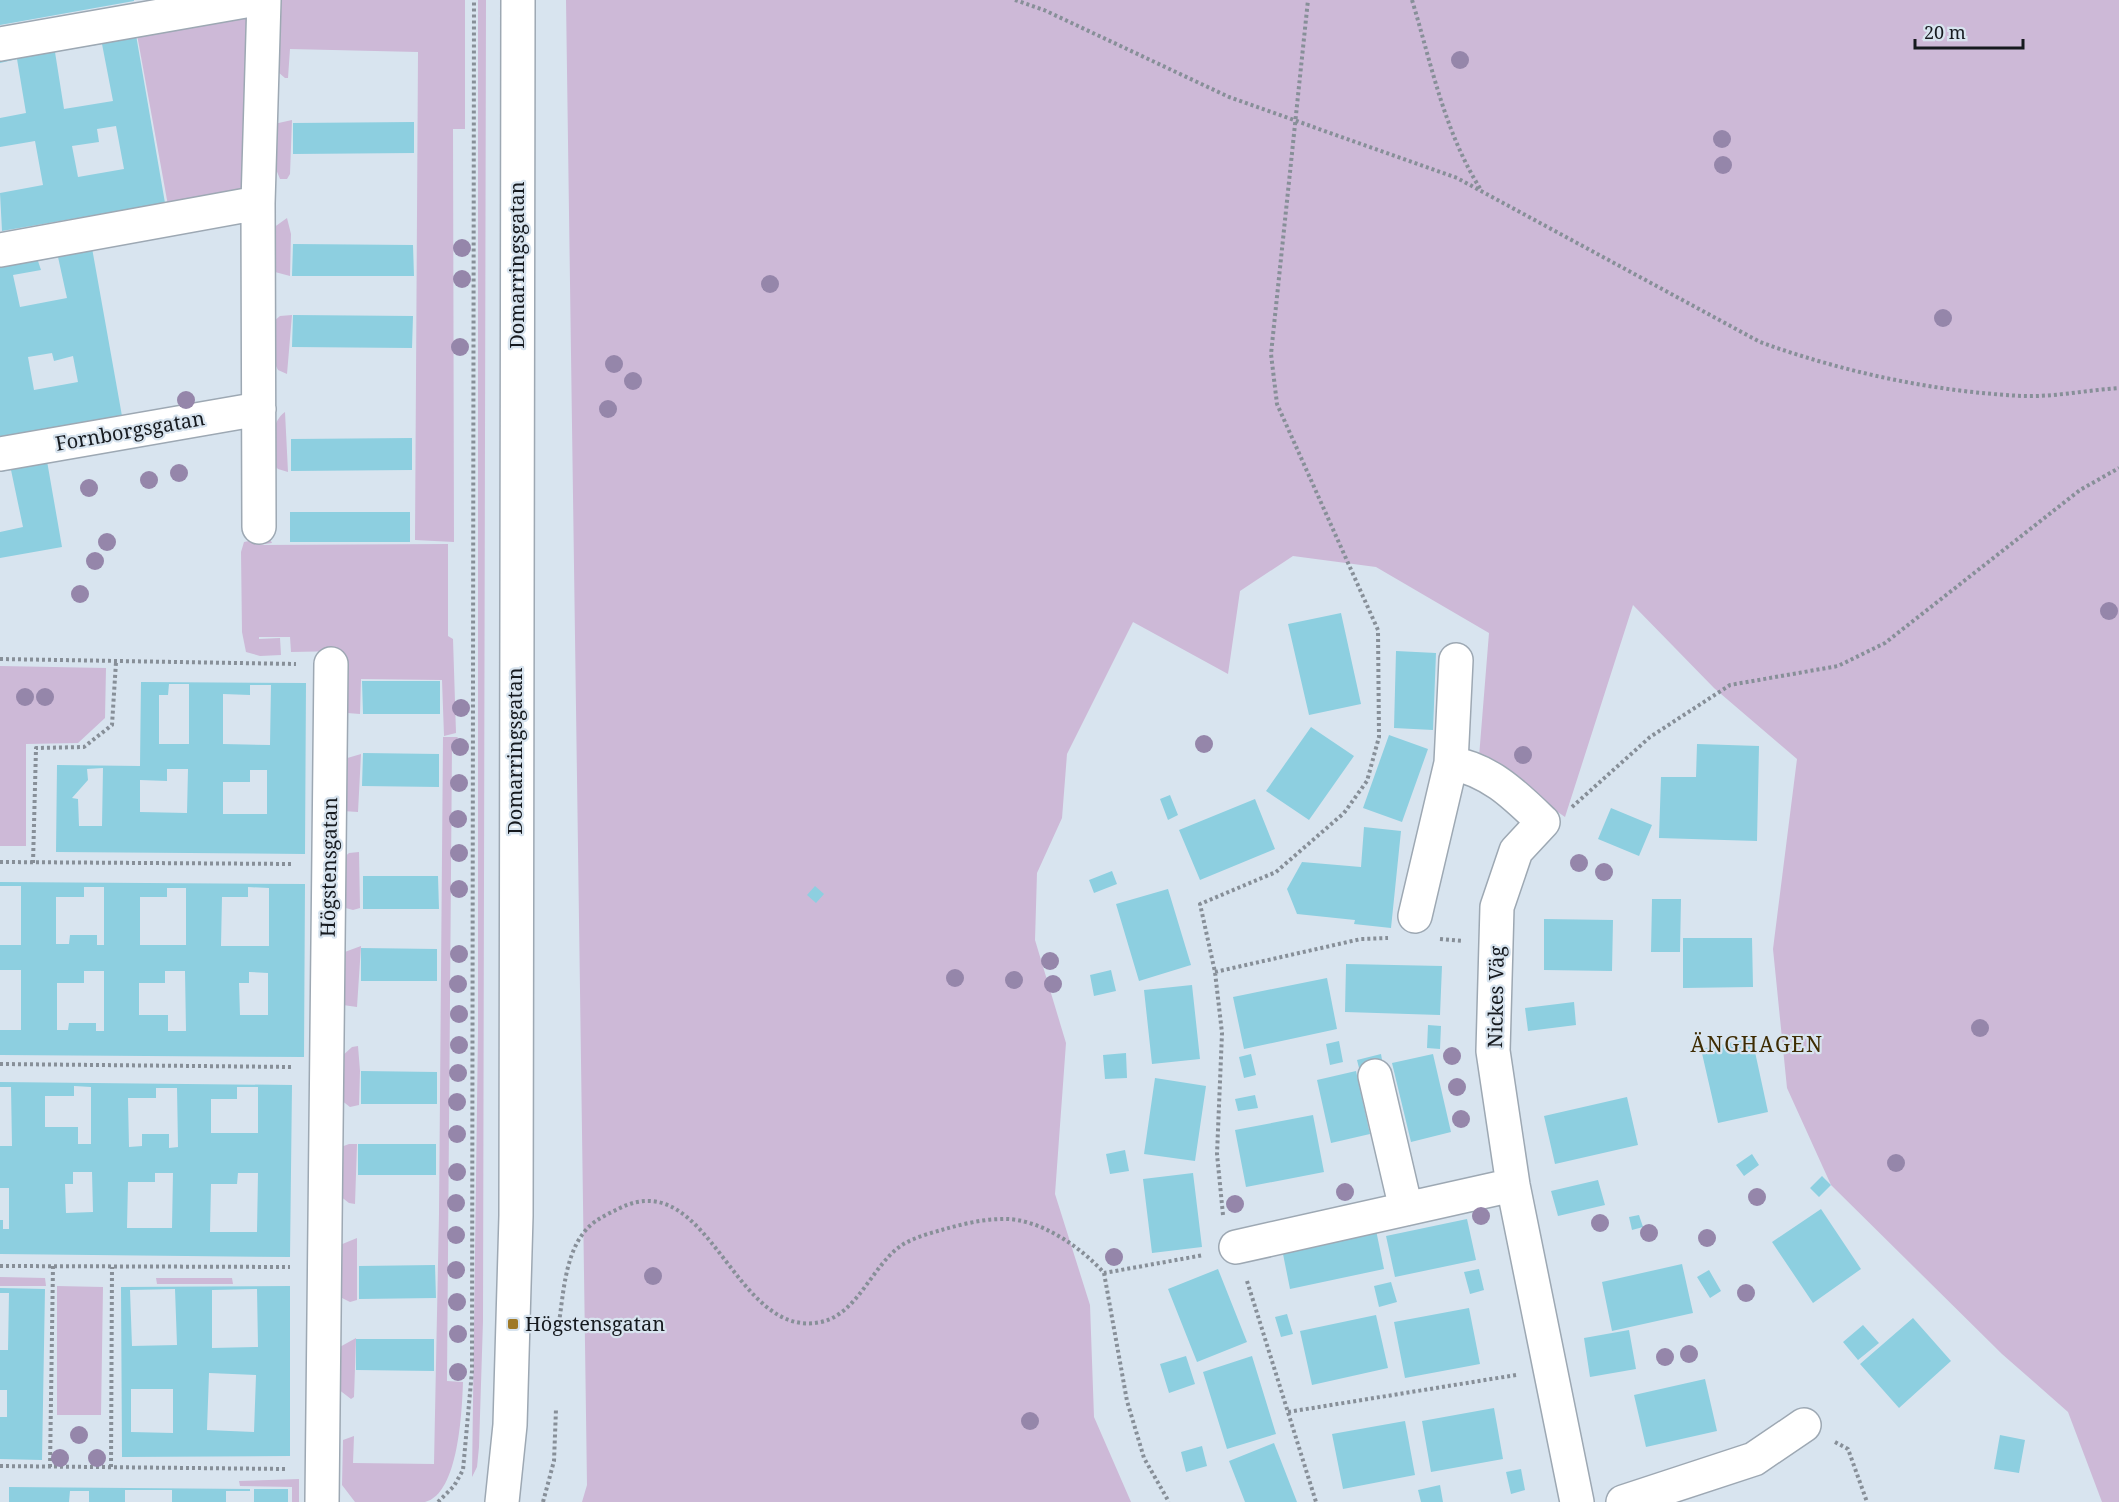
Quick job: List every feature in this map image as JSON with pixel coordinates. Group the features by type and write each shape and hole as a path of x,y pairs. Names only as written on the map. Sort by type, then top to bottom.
{"street":[{"path":"0,44 251,0"},
{"path":"259,527 258,203 264,0"},
{"name":"Domarringsgatan","path":"502,1502 510,1425 516,1216 518,0"},
{"path":"0,250 258,203"},
{"name":"Fornborgsgatan","path":"0,454 259,409"},
{"path":"1404,927 1451,763 1456,660"},
{"name":"Högstensgatan","path":"322,1502 331,664"},
{"path":"1451,763 1473,767 1505,786 1543,822"},
{"name":"Nickes Väg","path":"1543,822 1516,851 1497,907 1493,1051 1513,1185 1577,1502"},
{"path":"1375,1076 1406,1209"},
{"path":"1236,1247 1513,1185"},
{"path":"1623,1502 1754,1459 1804,1425"}],"path":[{"path":"438,1502 454,1486 463,1470 472,1371 474,0"},
{"path":"1015,0 1044,10 1229,96 1457,178 1760,342 1800,356 1944,389 2025,396 2119,388"},
{"path":"1308,0 1270,354 1278,404 1378,630 1379,737 1367,781 1344,813 1276,872 1200,904 1215,972 1222,1033 1217,1154 1224,1219 1236,1247 1316,1502"},
{"path":"1412,0 1446,120 1463,160 1482,192"},
{"path":"1543,822 1564,815 1650,737 1730,685 1838,666 1885,644 2080,490 2119,468"},
{"path":"0,659 331,664"},
{"path":"33,863 36,748 84,747 112,724 116,662"},
{"path":"0,862 330,864"},
{"path":"1215,972 1404,927"},
{"path":"1438,939 1496,943"},
{"path":"0,1064 327,1067"},
{"path":"558,1329 573,1248 595,1221 626,1206 656,1202 683,1214 698,1226 759,1302 780,1315 803,1323 821,1322 838,1314 855,1298 872,1275 902,1246 929,1233 966,1223 1004,1218 1032,1225 1088,1255 1104,1273 1126,1401 1144,1458 1169,1502"},
{"path":"1104,1273 1227,1251 1236,1247"},
{"path":"0,1266 324,1267"},
{"path":"50,1467 53,1266"},
{"path":"111,1467 112,1267"},
{"path":"1288,1412 1550,1369"},
{"path":"543,1502 555,1461 556,1409"},
{"path":"1804,1425 1848,1449 1867,1502"},
{"path":"0,1466 324,1469"}],"shaded area":[{"path":"274,0 465,0 465,129 453,129 454,542 415,540 418,52 290,49 288,78 285,78 278,72"},
{"path":"478,0 486,0 483,1321 479,1447 477,1467 472,1477 478,1032"},
{"path":"566,0 2119,0 2119,1502 2102,1502 2068,1412 2002,1354 1831,1185 1787,1088 1773,949 1797,759 1714,688 1633,605 1565,817 1479,757 1489,633 1376,567 1293,556 1240,591 1228,674 1133,622 1067,754 1062,818 1037,873 1035,940 1066,1043 1055,1194 1090,1305 1094,1417 1131,1502 582,1502 587,1485"},
{"path":"247,15 247,197 169,211 136,29"},
{"path":"292,120 290,174 287,179 280,179 273,162 274,124"},
{"path":"287,218 291,234 290,276 275,272 272,265 273,228"},
{"path":"292,315 287,374 278,370 275,364 274,321 280,316"},
{"path":"285,412 288,472 278,469 272,463 274,429 276,422"},
{"path":"269,537 272,543 259,545 448,544 448,636 453,639 456,733 444,736 442,680 361,679 360,714 347,713 344,710 343,651 291,652 290,637 259,637 259,639 280,638 281,655 260,656 246,652 242,632 241,552 244,542"},
{"path":"0,666 106,668 105,718 78,743 26,744 26,846 0,846"},
{"path":"443,737 458,737 452,745 447,1381 463,1382 460,1430 452,1468 445,1484 436,1496 425,1502 355,1502 342,1485 343,1440 354,1436 353,1463 434,1464 439,1214"},
{"path":"361,754 358,812 343,811 344,759"},
{"path":"359,852 360,908 353,910 342,907 342,859 349,853"},
{"path":"361,946 357,1007 343,1005 342,953"},
{"path":"358,1046 359,1105 350,1107 341,1100 341,1057 352,1047"},
{"path":"357,1144 355,1204 349,1203 340,1196 341,1147"},
{"path":"357,1238 357,1300 350,1302 340,1297 340,1245"},
{"path":"0,1277 45,1278 46,1286 0,1286"},
{"path":"156,1278 232,1278 233,1284 157,1284"},
{"path":"57,1286 103,1287 101,1415 57,1415"},
{"path":"356,1338 354,1397 351,1399 338,1389 338,1348"},
{"path":"299,1479 299,1502 292,1502 292,1487 240,1486 239,1481"}],"building":[{"path":"0,0 134,0 134,1 0,25"},
{"path":"136,35 165,203 2,231 0,193 43,185 35,141 0,147 0,118 26,113 17,59 0,63 0,59","holes":["102,44 113,101 64,109 55,52","116,126 124,169 78,177 72,146 99,142 97,129"]},
{"path":"414,122 414,153 293,154 293,123"},
{"path":"293,244 413,245 414,276 292,276"},
{"path":"92,248 122,416 0,438 0,264","holes":["58,257 67,298 20,307 13,275 41,270 38,261","52,353 54,361 73,356 78,382 34,390 28,357"]},
{"path":"293,315 413,316 412,348 292,347"},
{"path":"412,438 412,470 291,471 291,439"},
{"path":"47,461 62,547 0,558 0,532 23,527 11,470 0,472 0,469"},
{"path":"290,512 410,512 410,542 290,542"},
{"path":"1341,613 1361,704 1309,715 1288,624"},
{"path":"1396,651 1436,653 1433,730 1394,728"},
{"path":"362,681 440,681 440,714 363,714"},
{"path":"141,682 306,683 305,854 56,852 57,765 140,766","holes":["169,684 189,684 189,744 159,744 159,695 168,695","250,685 271,685 270,745 223,744 223,694 250,695","103,768 102,826 79,826 78,799 72,798 88,780 87,769","167,769 188,769 187,813 140,812 140,780 167,781","250,770 267,770 267,814 223,814 223,782 250,782"]},
{"path":"1311,727 1354,756 1309,820 1266,791"},
{"path":"1389,735 1428,749 1402,822 1363,808"},
{"path":"1697,744 1759,746 1757,841 1659,838 1661,777 1696,777"},
{"path":"363,753 439,754 439,787 362,786"},
{"path":"1170,795 1178,815 1168,820 1160,799"},
{"path":"1255,799 1275,849 1200,880 1179,830"},
{"path":"1611,808 1652,825 1639,856 1598,839"},
{"path":"1364,827 1401,831 1391,928 1354,924 1355,920 1297,914 1287,889 1302,862 1361,867"},
{"path":"1112,871 1117,884 1094,893 1089,880"},
{"path":"363,876 438,876 439,909 363,909"},
{"path":"0,882 305,884 304,1057 0,1055 0,1030 21,1030 21,970 0,970 0,945 21,945 21,886 0,886","holes":["84,887 104,887 104,945 97,945 97,935 70,935 69,944 56,944 56,897 84,897","248,887 269,888 269,946 221,946 222,897 248,897","167,888 186,888 186,945 140,945 140,897 167,897","84,971 104,971 104,1031 96,1031 96,1023 69,1023 68,1030 57,1030 57,983 84,983","165,971 185,971 186,1031 168,1031 168,1015 139,1015 139,983 165,983","249,972 268,973 268,1015 240,1015 239,983 249,983"]},
{"path":"815,886 824,894 816,903 807,895"},
{"path":"1168,889 1191,965 1139,981 1116,904"},
{"path":"1652,899 1681,899 1680,952 1651,952"},
{"path":"1544,919 1613,920 1612,971 1544,970"},
{"path":"1683,938 1752,938 1753,987 1683,988"},
{"path":"361,948 437,949 437,981 361,981"},
{"path":"1346,964 1442,966 1440,1015 1345,1012"},
{"path":"1111,970 1116,991 1094,996 1090,975"},
{"path":"1327,978 1337,1029 1244,1049 1233,997"},
{"path":"1192,985 1200,1059 1152,1064 1144,990"},
{"path":"1574,1002 1576,1025 1528,1031 1525,1008"},
{"path":"1428,1025 1441,1026 1440,1049 1427,1048"},
{"path":"1752,1038 1768,1112 1718,1123 1701,1049"},
{"path":"1339,1041 1343,1062 1330,1065 1326,1044"},
{"path":"1126,1053 1127,1078 1105,1079 1103,1055"},
{"path":"1251,1054 1256,1075 1244,1078 1239,1057"},
{"path":"1381,1054 1383,1066 1360,1072 1357,1060"},
{"path":"1433,1054 1451,1132 1411,1142 1392,1063"},
{"path":"361,1071 437,1072 437,1104 361,1104"},
{"path":"1356,1071 1370,1134 1331,1143 1317,1080"},
{"path":"1155,1078 1206,1086 1195,1161 1144,1154"},
{"path":"0,1082 292,1085 290,1257 0,1254 0,1220 3,1220 3,1229 9,1229 9,1188 0,1188 0,1146 12,1146 11,1087 0,1087","holes":["74,1086 91,1087 91,1144 78,1144 78,1127 45,1127 45,1096 74,1096","237,1087 258,1087 258,1133 211,1133 211,1099 237,1099","156,1088 177,1088 178,1147 169,1148 169,1134 142,1134 142,1146 129,1147 128,1098 156,1098","73,1172 92,1172 93,1212 66,1213 65,1184 73,1184","155,1173 173,1173 172,1228 127,1228 128,1182 155,1182","238,1173 258,1173 257,1232 210,1232 211,1184 237,1184"]},
{"path":"1255,1095 1258,1108 1238,1111 1235,1099"},
{"path":"1627,1097 1638,1145 1555,1164 1544,1116"},
{"path":"1313,1115 1324,1172 1246,1187 1235,1130"},
{"path":"358,1144 436,1144 436,1175 358,1175"},
{"path":"1125,1150 1129,1171 1110,1174 1106,1154"},
{"path":"1752,1154 1759,1165 1744,1176 1736,1165"},
{"path":"1193,1173 1202,1247 1152,1253 1143,1179"},
{"path":"1822,1176 1831,1185 1819,1197 1810,1188"},
{"path":"1598,1180 1605,1205 1558,1216 1551,1191"},
{"path":"1821,1209 1861,1269 1813,1303 1772,1242"},
{"path":"1639,1215 1643,1227 1632,1230 1629,1217"},
{"path":"1467,1219 1476,1260 1395,1277 1386,1236"},
{"path":"1376,1230 1384,1269 1290,1289 1282,1249"},
{"path":"1682,1264 1693,1313 1612,1331 1602,1282"},
{"path":"435,1265 436,1298 359,1299 359,1266"},
{"path":"1218,1269 1247,1342 1197,1362 1168,1289"},
{"path":"1479,1269 1484,1290 1470,1294 1464,1272"},
{"path":"1709,1270 1721,1291 1710,1298 1697,1277"},
{"path":"1391,1282 1397,1302 1379,1307 1374,1286"},
{"path":"290,1286 290,1456 122,1457 121,1287","holes":["175,1289 177,1345 132,1346 130,1290","257,1289 258,1347 212,1348 212,1290","209,1373 256,1375 254,1432 207,1430","131,1389 173,1389 173,1433 131,1432"]},
{"path":"0,1288 45,1289 42,1460 0,1459 0,1417 7,1417 7,1390 0,1390 0,1350 8,1350 9,1293 0,1293"},
{"path":"1469,1308 1480,1364 1405,1378 1394,1322"},
{"path":"1287,1314 1293,1334 1281,1337 1275,1317"},
{"path":"1376,1315 1388,1368 1312,1385 1300,1331"},
{"path":"1913,1318 1951,1361 1899,1408 1860,1364"},
{"path":"1863,1325 1879,1343 1858,1360 1843,1342"},
{"path":"1629,1330 1636,1369 1590,1377 1584,1338"},
{"path":"356,1339 434,1339 434,1371 356,1370"},
{"path":"1186,1356 1195,1384 1169,1393 1160,1364"},
{"path":"1252,1356 1276,1434 1227,1449 1203,1372"},
{"path":"1705,1379 1717,1431 1646,1447 1634,1395"},
{"path":"1494,1408 1503,1459 1431,1472 1422,1421"},
{"path":"1405,1421 1415,1475 1343,1489 1332,1434"},
{"path":"2000,1435 2025,1440 2019,1473 1994,1469"},
{"path":"1274,1443 1297,1502 1245,1502 1229,1461"},
{"path":"1202,1446 1207,1466 1186,1472 1181,1452"},
{"path":"1521,1469 1525,1490 1511,1494 1506,1472"},
{"path":"1440,1485 1443,1502 1421,1502 1418,1490"},
{"path":"9,1487 250,1489 250,1491 226,1491 226,1502 172,1502 172,1490 125,1490 125,1502 89,1502 89,1491 70,1491 69,1502 9,1502"},
{"path":"254,1489 288,1489 288,1502 254,1502"}],"place":[{"name":"Högstensgatan","path":"513,1324"}],"district":[{"name":"ÄNGHAGEN","path":"1757,1045"}]}
